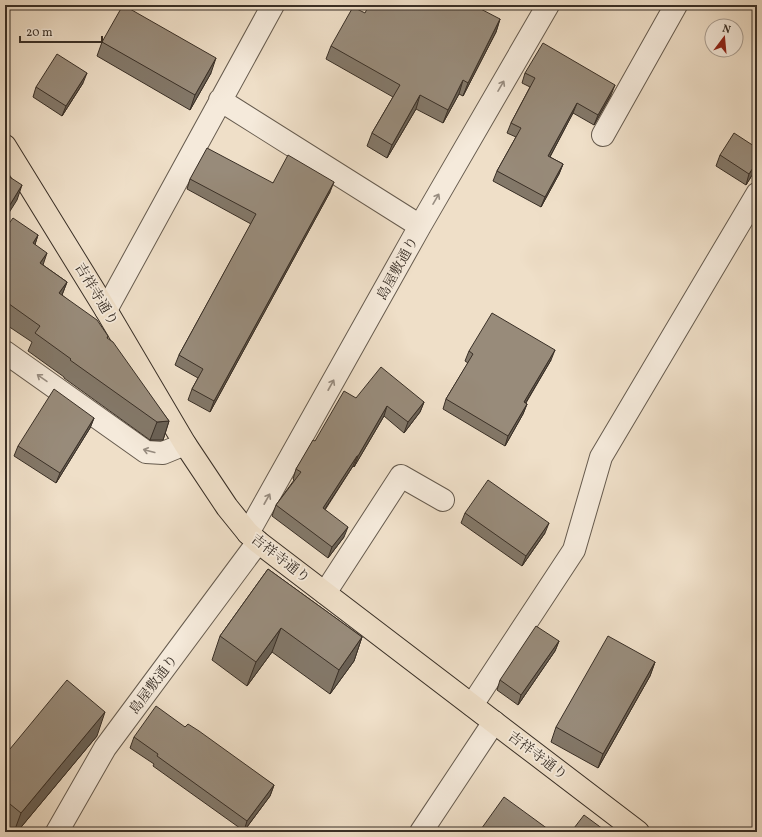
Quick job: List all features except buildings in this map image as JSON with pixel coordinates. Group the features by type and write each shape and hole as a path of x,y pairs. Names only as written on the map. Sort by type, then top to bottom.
{"main road":[{"name":"吉祥寺通り","path":"5,146 106,310 185,444 217,492 253,537 638,832"}],"street":[{"path":"106,310 273,5"},
{"name":"島屋敷通り","path":"57,832 105,748 253,537 420,226 548,5"},
{"path":"603,135 676,5"},
{"path":"220,100 420,226"},
{"path":"472,705 574,550 601,457 757,194"},
{"path":"5,352 146,452 163,453 185,444"},
{"path":"325,593 401,476 443,500"},
{"path":"421,832 494,722"}]}
